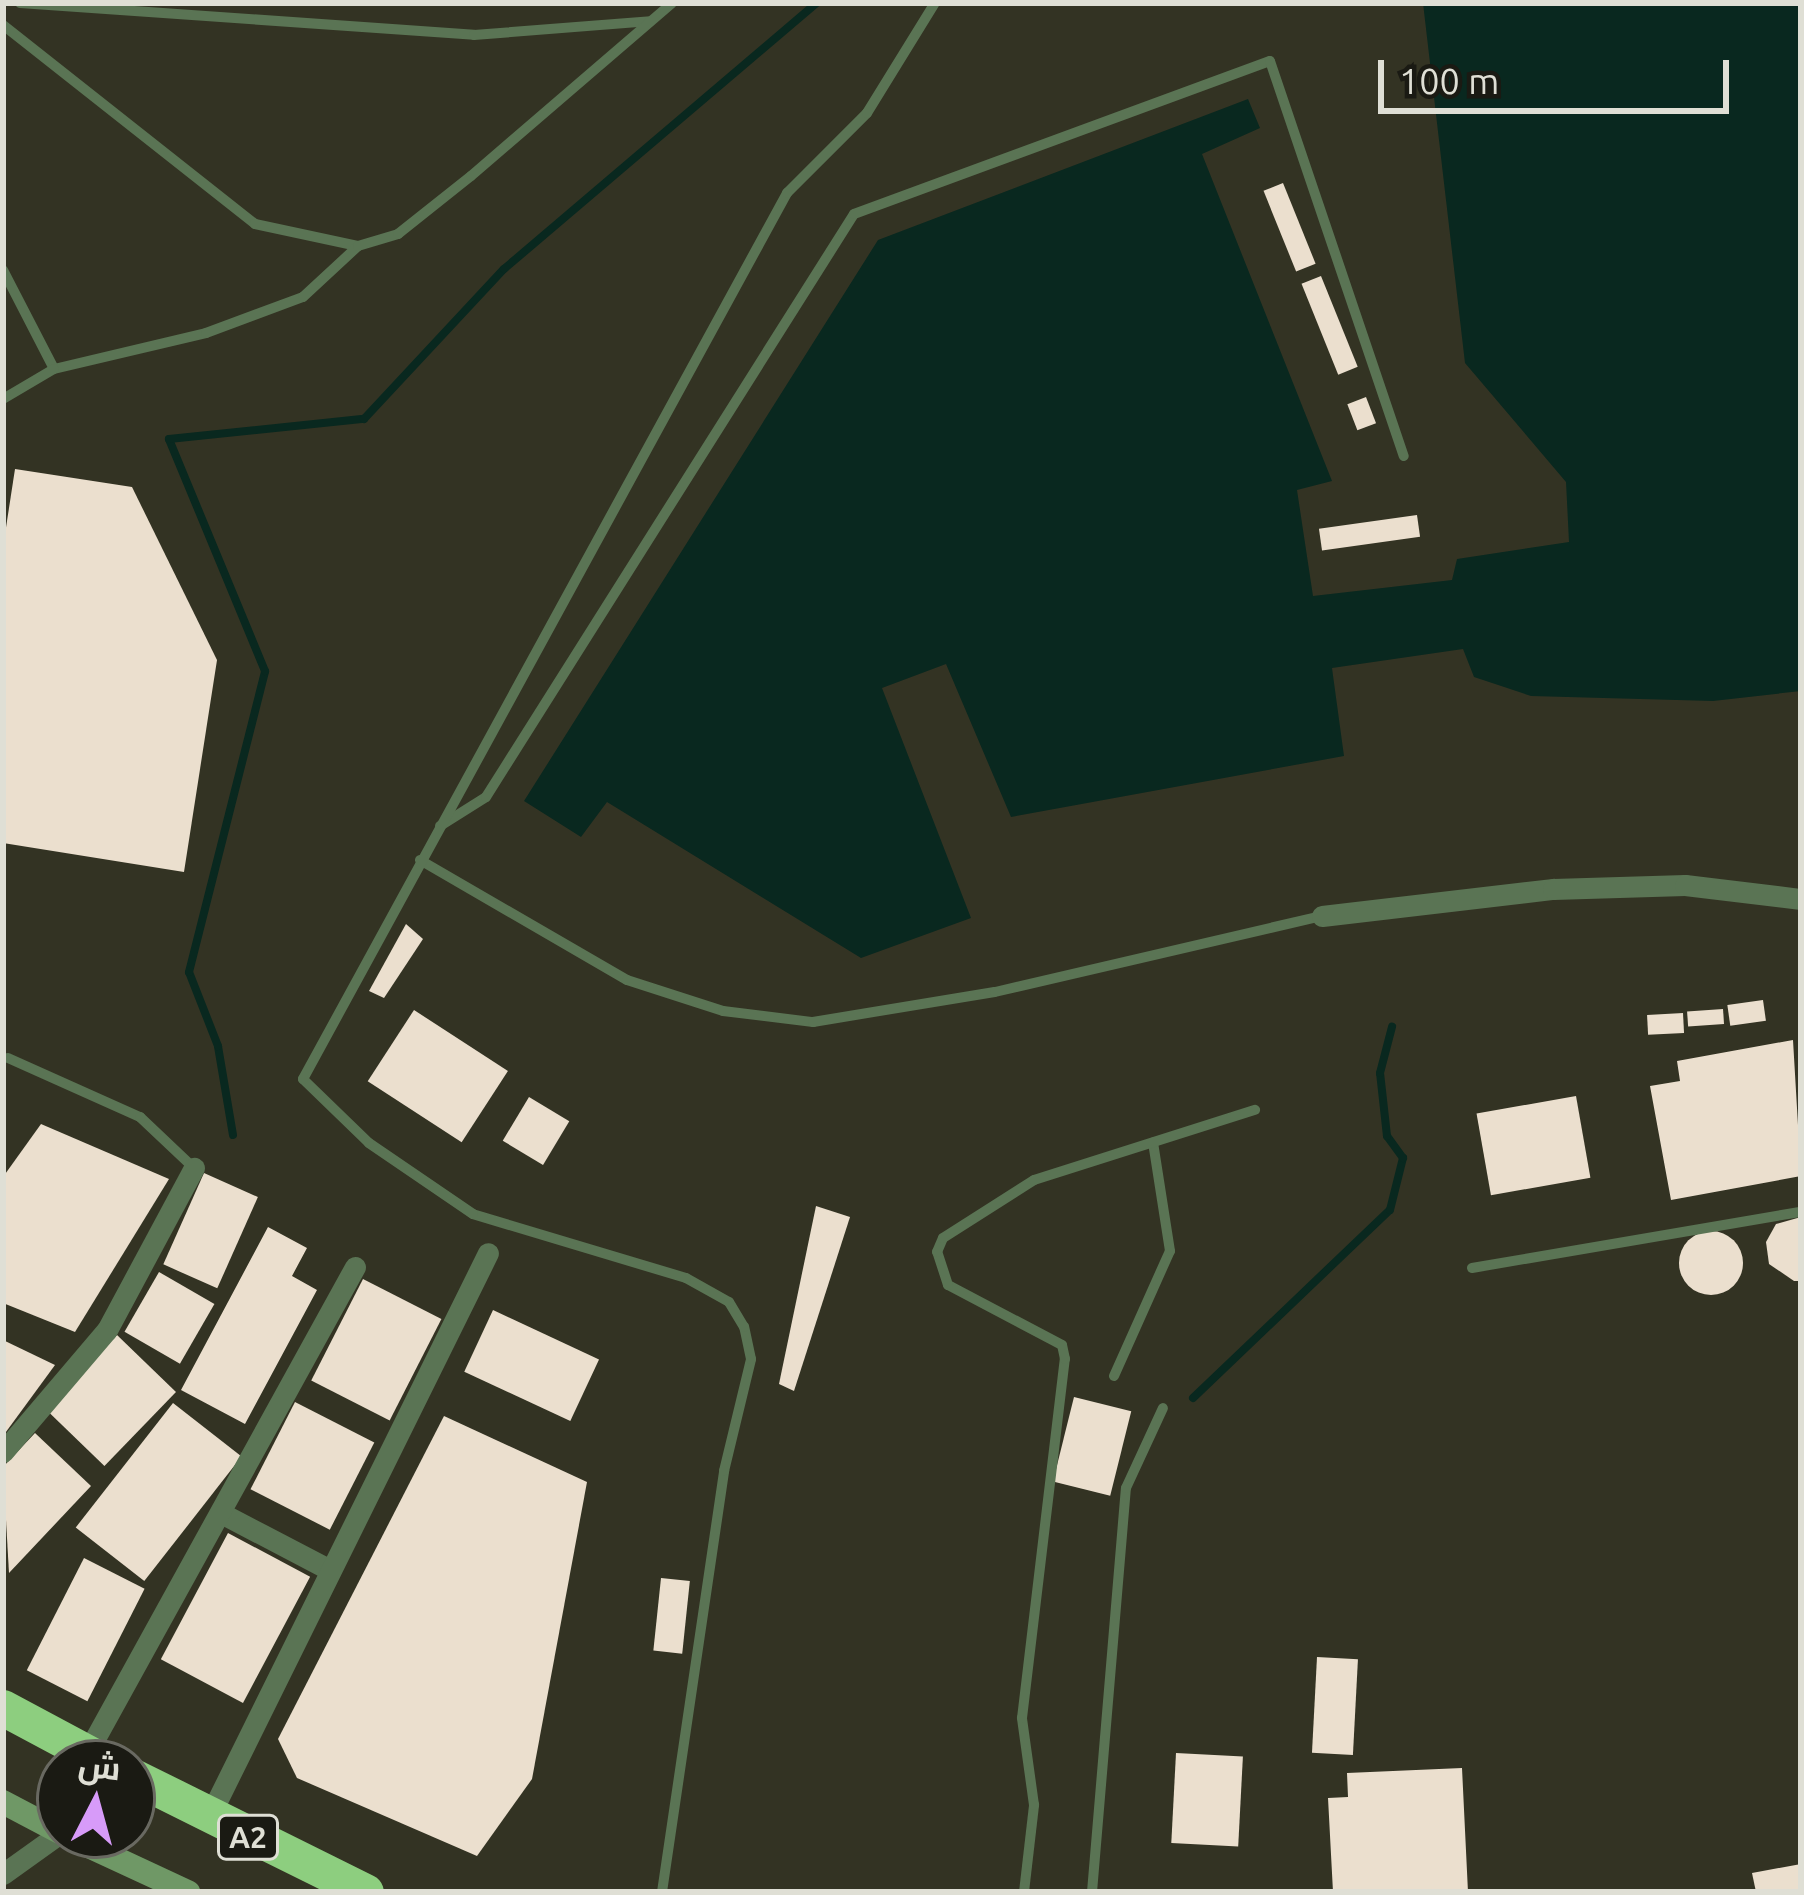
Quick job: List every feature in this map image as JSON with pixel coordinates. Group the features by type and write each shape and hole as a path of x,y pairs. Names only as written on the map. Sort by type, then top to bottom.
{"highway":[{"path":"3,1708 61,1739"},
{"name":"A2","path":"156,1789 366,1892"}],"street":[{"path":"1322,916 1553,889 1685,885 1801,899"},
{"path":"3,1452 107,1330 194,1168"},
{"path":"209,1816 326,1568 488,1253"},
{"path":"107,1739 221,1513 355,1267"},
{"path":"221,1513 326,1568"},
{"path":"3,1802 36,1820"},
{"path":"3,1874 36,1852"},
{"path":"105,1859 146,1883 188,1892"}],"lane":[{"path":"20,3 412,33 650,21"},
{"path":"3,399 54,369 206,333 303,297 358,246 398,234 672,3"},
{"path":"662,1892 724,1471 751,1358 729,1302 686,1278 473,1214 369,1144 303,1078 787,193 867,113 935,3"},
{"path":"3,26 255,224 358,246"},
{"path":"437,828 486,797 854,214 1270,61 1404,456"},
{"path":"3,270 54,369"},
{"path":"420,860 627,980 723,1011 813,1022 995,992 1322,916"},
{"path":"8,1058 140,1117 194,1168"},
{"path":"1024,1892 1034,1805 1022,1718 1065,1359 1061,1345 947,1285 937,1252 943,1238 1034,1180 1255,1110"},
{"path":"1114,1376 1170,1251 1153,1142"},
{"path":"1472,1268 1801,1212"},
{"path":"1092,1892 1126,1488 1163,1408"}],"shaded area":[{"path":"1423,3 1801,3 1801,691 1713,701 1531,696 1474,677 1463,649 1332,668 1344,756 1011,817 946,664 882,688 971,918 861,958 607,802 581,837 524,801 878,240 1248,99 1260,128 1202,154 1332,481 1297,490 1313,596 1452,580 1457,559 1569,542 1566,482 1465,363"}],"building":[{"path":"1283,183 1316,264 1296,272 1264,191"},
{"path":"1321,276 1358,367 1338,375 1302,284"},
{"path":"1366,397 1376,423 1357,430 1347,404"},
{"path":"15,469 132,487 217,660 184,872 3,843 3,547"},
{"path":"1417,515 1420,537 1322,551 1319,529"},
{"path":"406,924 423,939 384,998 369,991"},
{"path":"1763,1000 1766,1021 1730,1026 1727,1005"},
{"path":"1723,1009 1724,1024 1688,1026 1687,1012"},
{"path":"414,1010 508,1071 462,1142 368,1081"},
{"path":"1683,1013 1684,1033 1648,1035 1647,1015"},
{"path":"1793,1040 1801,1176 1671,1200 1650,1086 1680,1081 1677,1061"},
{"path":"1576,1096 1590,1178 1491,1195 1477,1114"},
{"path":"529,1097 569,1121 543,1165 503,1141"},
{"path":"41,1124 169,1179 75,1332 3,1303 3,1177"},
{"path":"204,1173 258,1197 217,1288 163,1264"},
{"path":"816,1206 850,1217 794,1391 779,1384"},
{"path":"1801,1217 1801,1281 1794,1281 1769,1264 1766,1242 1776,1224"},
{"path":"268,1227 307,1248 292,1276 317,1290 245,1424 181,1390"},
{"path":"1711,1231 1734,1240 1743,1263 1734,1286 1711,1295 1688,1286 1679,1263 1688,1240"},
{"path":"159,1272 214,1304 180,1364 124,1332"},
{"path":"363,1279 441,1319 390,1421 311,1381"},
{"path":"493,1310 599,1359 570,1421 464,1372"},
{"path":"117,1335 176,1392 104,1466 45,1409"},
{"path":"3,1340 55,1365 3,1436"},
{"path":"1074,1397 1131,1411 1110,1496 1053,1481"},
{"path":"295,1402 374,1442 330,1530 251,1489"},
{"path":"173,1403 242,1457 144,1581 76,1528"},
{"path":"444,1416 587,1482 532,1779 477,1856 297,1778 278,1739"},
{"path":"35,1433 91,1486 9,1573 3,1467"},
{"path":"228,1533 310,1577 243,1703 161,1659"},
{"path":"84,1558 145,1589 87,1701 27,1670"},
{"path":"661,1578 690,1581 682,1654 653,1651"},
{"path":"1317,1657 1358,1659 1353,1755 1312,1753"},
{"path":"1176,1753 1243,1757 1238,1846 1171,1843"},
{"path":"1462,1768 1468,1892 1333,1892 1328,1798 1348,1797 1347,1773"},
{"path":"1801,1864 1801,1892 1756,1892 1752,1873"}],"waterway":[{"path":"233,1135 218,1046 189,972 265,671 169,439 364,419 504,269 817,3"},
{"path":"1193,1398 1390,1210 1403,1158 1387,1136 1380,1073 1392,1027"}]}
